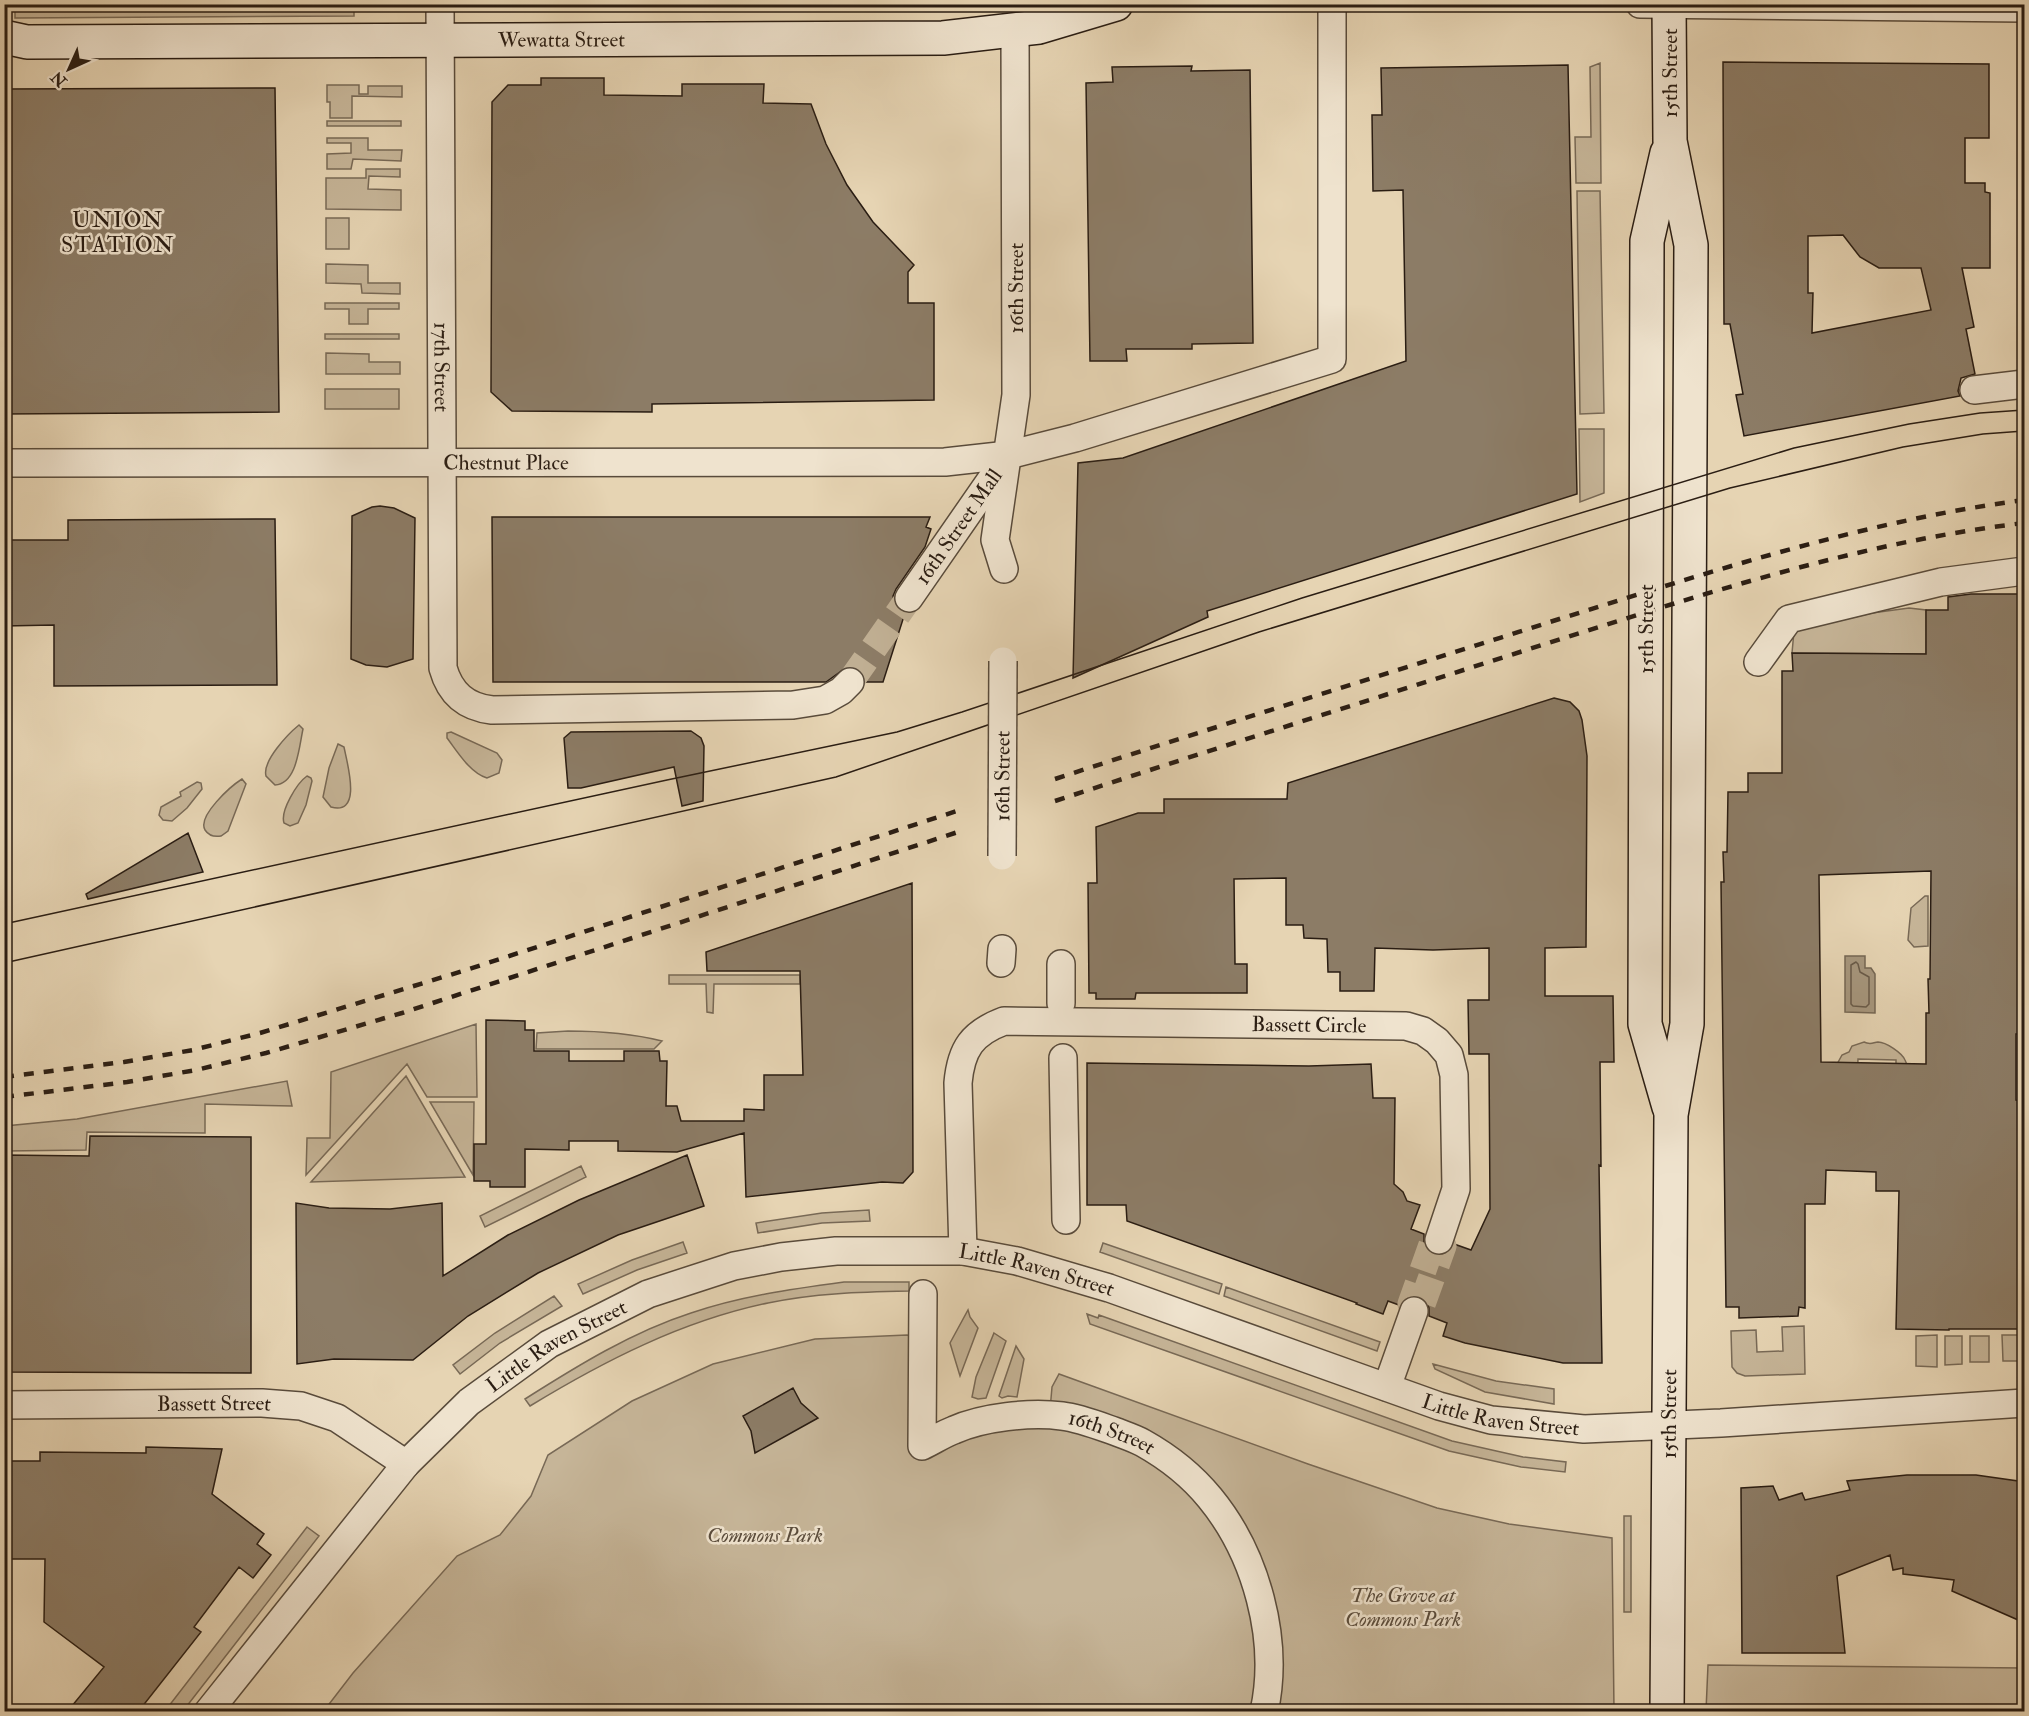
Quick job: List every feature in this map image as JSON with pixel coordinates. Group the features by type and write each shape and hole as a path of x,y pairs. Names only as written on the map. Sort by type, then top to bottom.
{"main road":[{"name":"Wewatta Street","path":"4,37 27,42 935,38 1014,18 1056,23 1116,4"},
{"name":"15th Street","path":"1667,1712 1671,1115 1687,1024 1691,399 1691,245 1670,141 1669,5"},
{"name":"15th Street","path":"1670,141 1647,241 1645,1024 1671,1115"}],"street":[{"name":"17th Street","path":"440,4 443,668 450,687 470,705 483,709 773,706 811,704 825,700 841,691 850,682"},
{"name":"Chestnut Place","path":"4,463 945,462 1008,455 1075,438 1332,359 1332,4"},
{"path":"1640,4 2025,8"},
{"name":"16th Street","path":"1004,569 995,540 1016,395 1014,18"},
{"path":"1974,390 2025,384"},
{"name":"16th Street Mall","path":"909,598 1008,455"},
{"path":"1758,662 1789,619 1941,582 2025,571"},
{"name":"16th Street","path":"1002,856 1003,662"},
{"path":"1061,964 1061,1003"},
{"name":"Bassett Circle","path":"963,1251 958,1083 960,1064 966,1049 975,1037 988,1027 1004,1021 1406,1026 1423,1031 1444,1048 1452,1064 1454,1076 1456,1189 1439,1240"},
{"path":"1063,1058 1066,1220"},
{"name":"Little Raven Street","path":"208,1712 406,1464 469,1402 549,1344 648,1294 734,1266 781,1257 836,1251 963,1251 1017,1261 1109,1288 1439,1406 1491,1420 1584,1429 2025,1403"},
{"name":"16th Street","path":"923,1294 922,1446 956,1429 986,1421 1023,1415 1058,1415 1098,1425 1143,1443 1184,1471 1210,1497 1230,1527 1245,1555 1255,1581 1262,1607 1269,1660 1264,1712"},
{"path":"1387,1387 1414,1311"},
{"name":"Bassett Street","path":"4,1405 262,1403 301,1406 337,1418 406,1464"}],"green space":[{"path":"354,7 354,16 15,18 15,8"},
{"path":"1600,63 1601,183 1576,183 1575,137 1591,137 1590,67"},
{"path":"327,85 359,85 359,94 368,94 368,86 402,86 402,97 352,96 352,118 330,118"},
{"path":"327,121 401,121 401,126 327,126"},
{"path":"327,138 368,138 368,150 402,150 401,161 353,159 351,169 327,169 327,154 351,153 351,143 327,143"},
{"path":"366,169 400,169 400,177 369,176 368,189 401,190 401,210 326,209 326,178 366,178"},
{"path":"1577,191 1600,191 1604,413 1580,414"},
{"path":"326,218 349,218 349,249 326,249"},
{"path":"326,264 368,265 368,283 400,283 400,294 362,293 361,284 326,283"},
{"path":"325,303 399,303 399,309 368,309 368,324 349,324 349,309 325,309"},
{"path":"325,334 399,334 399,339 325,339"},
{"path":"326,353 369,354 369,362 400,362 400,374 326,374"},
{"path":"325,389 399,389 399,409 325,409"},
{"path":"1579,429 1604,429 1604,493 1580,502"},
{"path":"1909,608 1926,610 1926,654 1792,653 1794,631 1872,613"},
{"path":"299,725 303,729 296,763 288,778 275,785 266,776 268,763 283,741"},
{"path":"451,732 497,753 502,760 499,773 487,778 475,771 464,761 447,738 447,733"},
{"path":"338,744 344,747 351,786 347,804 341,808 331,807 323,797 329,768"},
{"path":"307,776 312,781 306,805 298,823 290,826 284,823 284,812 294,791"},
{"path":"242,779 246,784 228,831 221,836 210,835 205,830 204,824 210,810 230,788"},
{"path":"197,782 201,783 202,789 187,808 172,821 163,820 159,815 161,807 181,796 180,792"},
{"path":"1928,896 1928,946 1914,947 1908,940 1911,908"},
{"path":"669,975 800,975 800,984 714,984 713,1013 707,1012 706,984 669,984"},
{"path":"476,1024 477,1097 427,1097 407,1064 306,1175 307,1138 330,1138 331,1072"},
{"path":"568,1031 615,1033 662,1041 654,1049 536,1049 537,1033"},
{"path":"1864,1042 1885,1044 1903,1057 1910,1074 1896,1092 1896,1060 1858,1059 1857,1081 1836,1066 1842,1055 1849,1052 1852,1046"},
{"path":"406,1076 465,1177 311,1182"},
{"path":"287,1081 292,1106 205,1104 205,1133 87,1132 86,1150 5,1151 5,1126 77,1119"},
{"path":"430,1102 474,1102 473,1175"},
{"path":"581,1166 586,1177 485,1227 480,1216"},
{"path":"869,1210 870,1221 822,1223 758,1233 756,1223 822,1213"},
{"path":"683,1242 687,1253 637,1270 583,1294 578,1284 632,1260"},
{"path":"1103,1243 1222,1284 1219,1294 1100,1252"},
{"path":"844,1282 909,1282 909,1291 820,1295 768,1303 736,1311 705,1320 644,1344 586,1373 530,1406 525,1399 605,1351 669,1321 710,1307 748,1298"},
{"path":"1226,1287 1380,1342 1377,1351 1224,1296"},
{"path":"554,1296 562,1306 500,1343 460,1374 453,1365 495,1333"},
{"path":"968,1310 978,1328 960,1376 950,1343"},
{"path":"1087,1314 1098,1318 1099,1315 1452,1441 1523,1457 1566,1462 1565,1472 1521,1467 1449,1451 1090,1324"},
{"path":"1804,1326 1805,1374 1745,1376 1737,1373 1732,1367 1731,1331 1756,1330 1757,1352 1783,1351 1782,1327"},
{"path":"994,1333 1006,1341 986,1398 978,1399 972,1397 976,1377"},
{"name":"Commons Park","path":"907,1335 916,1338 917,1443 1050,1410 1052,1387 1059,1374 1437,1508 1509,1524 1612,1538 1614,1711 323,1712 353,1673 457,1556 500,1535 531,1496 548,1455 632,1401 713,1364 815,1339"},
{"path":"1937,1335 1937,1367 1916,1366 1916,1336"},
{"path":"2002,1335 2024,1335 2024,1361 2003,1361"},
{"path":"1945,1336 1962,1336 1962,1364 1945,1365"},
{"path":"1970,1336 1989,1336 1989,1362 1970,1362"},
{"path":"1016,1346 1024,1359 1017,1397 1002,1398 999,1396"},
{"path":"1433,1364 1496,1381 1554,1389 1554,1404 1485,1392 1435,1369"},
{"path":"1624,1516 1631,1516 1631,1612 1624,1612"},
{"path":"307,1527 319,1536 183,1711 165,1711"},
{"path":"1708,1665 2024,1668 2024,1711 1706,1711"}],"water":[{"path":"1845,956 1865,956 1865,968 1871,968 1875,974 1875,1013 1845,1012"}],"building":[{"path":"1723,62 1989,64 1989,138 1965,138 1965,183 1985,183 1985,192 1990,193 1990,268 1962,268 1974,327 1966,329 1975,374 1961,378 1958,391 1960,396 1744,436 1736,395 1743,394 1730,324 1724,324","holes":["1843,235 1860,257 1879,268 1921,268 1931,310 1812,333 1813,293 1808,293 1808,236"]},
{"path":"1568,65 1577,494 1207,611 1208,617 1073,678 1078,463 1123,458 1406,361 1403,190 1373,191 1372,115 1382,115 1381,68"},
{"path":"1192,66 1191,71 1250,70 1253,343 1192,344 1192,349 1126,349 1127,361 1090,361 1086,83 1113,82 1112,67"},
{"path":"541,78 604,78 604,95 682,96 682,84 764,84 763,103 811,104 826,144 847,185 873,222 914,265 908,272 908,303 934,303 934,400 652,404 652,412 512,411 491,392 492,102 508,85 541,85"},
{"path":"275,88 279,412 4,414 4,89"},
{"path":"380,506 394,508 415,518 413,659 387,667 366,665 351,659 352,516"},
{"path":"492,517 930,517 926,527 931,529 925,547 893,596 895,605 905,613 883,682 865,682 861,670 847,667 826,682 493,682"},
{"path":"275,519 277,685 54,686 54,625 4,626 4,540 68,540 68,520"},
{"path":"1971,594 2019,594 2025,603 2024,1034 2016,1034 2016,1100 2023,1101 2025,1127 2025,1329 1896,1329 1899,1191 1876,1191 1876,1172 1826,1170 1825,1204 1805,1204 1805,1308 1799,1307 1798,1316 1739,1318 1739,1307 1726,1307 1721,882 1724,882 1723,852 1727,852 1728,792 1748,792 1748,773 1782,773 1782,671 1793,671 1792,653 1926,654 1926,610 1948,610 1948,597","holes":["1931,871 1930,979 1928,979 1929,1013 1926,1013 1926,1064 1821,1062 1819,875"]},
{"path":"1554,698 1570,702 1579,711 1587,756 1586,947 1545,948 1545,996 1613,996 1614,1062 1600,1062 1602,1363 1563,1363 1465,1343 1443,1336 1447,1323 1429,1316 1426,1300 1420,1296 1403,1299 1399,1305 1388,1301 1383,1314 1127,1221 1126,1205 1087,1205 1087,1063 1309,1066 1371,1064 1373,1098 1395,1098 1394,1184 1403,1192 1407,1201 1420,1205 1411,1229 1424,1234 1424,1244 1433,1255 1443,1255 1450,1251 1454,1244 1471,1250 1490,1209 1489,1054 1469,1054 1468,1000 1489,1000 1489,948 1433,950 1375,948 1374,991 1340,991 1340,972 1328,972 1327,939 1304,938 1303,925 1286,925 1286,878 1234,879 1235,964 1247,964 1247,993 1136,993 1135,999 1096,999 1096,993 1089,993 1088,883 1097,883 1096,827 1138,813 1164,813 1164,799 1287,799 1288,783"},
{"path":"691,731 701,738 704,746 703,801 682,806 674,767 581,788 568,788 564,738 571,732"},
{"path":"188,833 203,872 88,899 86,894"},
{"path":"912,883 913,1172 903,1183 882,1182 746,1197 744,1133 677,1152 618,1151 618,1141 569,1141 569,1150 525,1149 525,1187 490,1187 490,1181 474,1181 474,1144 486,1144 486,1020 525,1021 525,1030 534,1030 534,1051 569,1051 569,1061 624,1061 624,1051 659,1051 660,1061 667,1061 666,1106 677,1106 681,1121 744,1121 744,1109 764,1110 764,1075 803,1075 800,971 707,971 706,952"},
{"path":"90,1136 251,1137 251,1373 4,1372 4,1155 89,1156"},
{"path":"687,1155 704,1206 618,1235 538,1273 468,1316 413,1360 334,1359 297,1364 296,1203 329,1208 390,1209 442,1203 443,1276 508,1235 579,1200"},
{"path":"793,1388 801,1403 818,1418 755,1453 751,1431 743,1416"},
{"path":"146,1447 222,1449 212,1494 264,1534 257,1544 271,1555 253,1578 239,1567 194,1627 201,1632 138,1712 67,1712 104,1667 44,1622 45,1559 4,1559 4,1461 40,1461 40,1452 146,1453"},
{"path":"1907,1475 1976,1475 2025,1482 2025,1623 1952,1591 1954,1580 1903,1574 1903,1568 1893,1570 1890,1555 1837,1576 1845,1653 1742,1653 1741,1488 1773,1486 1779,1500 1802,1493 1805,1500 1850,1490 1847,1481"}],"tunnel":[{"path":"850,682 909,598"},
{"path":"1439,1240 1443,1246 1421,1307 1414,1311 1411,1304 1433,1242 1439,1240"}],"tram line":[{"path":"4,924 897,732 1302,598 1794,448 1909,424 1980,413 2024,410"},
{"path":"4,963 836,777 1259,632 1730,488 1903,447 1983,434 2024,431"}],"railway":[{"path":"1055,779 1553,621 1786,550 1905,521 2024,500"},
{"path":"1055,801 1665,606 1783,572 1903,543 2024,523"},
{"path":"4,1077 124,1062 193,1050 260,1033 466,970 960,810"},
{"path":"4,1097 127,1082 196,1070 266,1053 402,1013 961,831"}],"district":[{"name":"UNION STATION","path":"118,232"}],"park label":[{"name":"The Grove at Commons Park","path":"1403,1607"}]}
